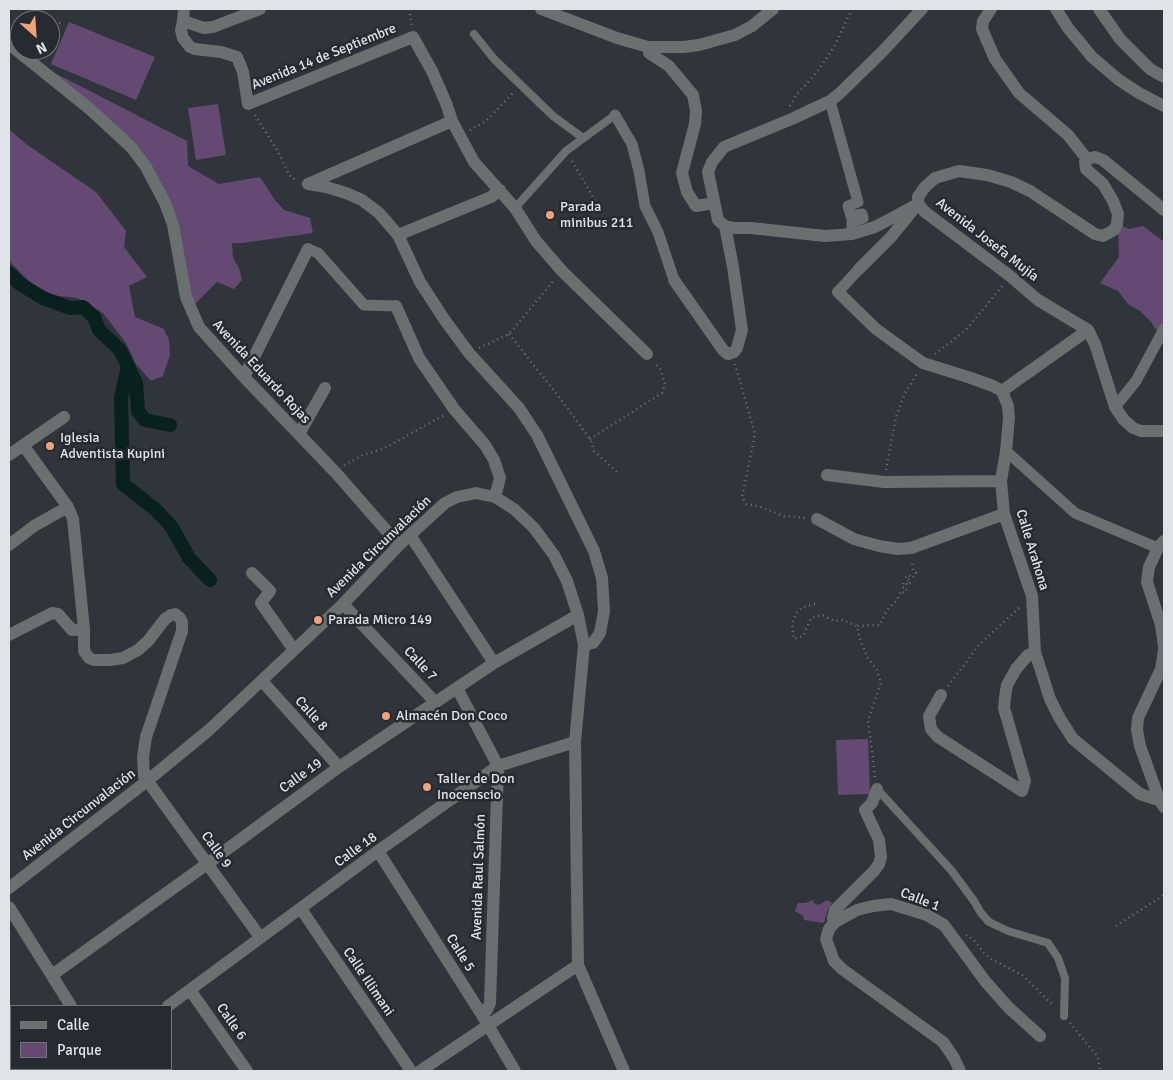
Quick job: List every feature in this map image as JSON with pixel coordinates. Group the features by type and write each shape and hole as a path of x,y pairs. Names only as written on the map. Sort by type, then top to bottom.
{"street":[{"path":"248,104 243,72 237,57 222,52 195,50 183,38 181,30 183,15 204,28 213,27 260,9"},
{"path":"541,9 599,32 648,47 684,48 735,35 752,26 773,9"},
{"path":"918,204 875,227 852,234 825,236 725,226 718,220 708,172 712,162 724,147 830,101 882,52 922,9"},
{"path":"991,9 983,21 982,29 995,59 1019,93 1068,135 1087,159 1095,157 1103,160 1164,210"},
{"path":"1056,9 1068,28 1092,57 1138,93 1164,106"},
{"path":"1099,9 1120,39 1150,69 1164,77"},
{"path":"413,37 436,79 452,121 474,162 515,208 536,241 562,271 647,354"},
{"name":"Avenida 14 de Septiembre","path":"248,104 413,37"},
{"name":"Avenida Eduardo Rojas","path":"9,44 91,110 131,147 146,167 165,203 173,225 182,281 190,309 199,327 336,473 399,545"},
{"path":"648,47 649,54 669,66 693,94 696,111 695,124 682,173 692,201 696,206 714,203"},
{"path":"830,101 858,202 848,206 851,216 862,214 863,218 852,222 852,234"},
{"path":"615,115 632,144 645,206 658,232 674,280 722,350 731,354 737,348 742,330 725,226"},
{"path":"308,184 452,121"},
{"name":"Avenida Josefa Mujía","path":"1087,159 1086,170 1103,184 1114,201 1118,214 1114,230 1103,236 1095,234 1030,191 987,174 959,171 935,178 918,197 918,204 925,212 1010,276 1038,300 1088,330"},
{"path":"308,184 326,186 362,200 379,213 398,236 420,282 469,353 519,408 537,435 550,465 594,551 602,578 604,611 600,633 592,642 584,645"},
{"path":"398,236 491,197 500,190"},
{"path":"918,204 891,237 838,292 876,329 923,363 993,386 1002,391 1088,330 1095,344 1115,407 1124,420 1132,428 1141,431 1164,432"},
{"path":"244,377 308,249 318,252 364,305 396,306 419,358 454,409 485,445 494,460 500,478 495,497"},
{"path":"1115,407 1136,381 1164,329"},
{"path":"299,434 325,388"},
{"name":"Calle Arahona","path":"1002,391 1010,418 1001,481 1004,514 1032,596 1035,652 1050,699 1073,739 1140,794 1162,803"},
{"path":"9,455 64,417"},
{"path":"22,445 68,507 75,528 84,629 84,651 89,658 94,660 123,658 138,650 148,641 170,615 175,614 182,622 182,631 146,737 143,769 146,781"},
{"path":"1006,451 1075,513 1161,544 1149,567 1147,582 1161,625 1164,649 1161,669 1138,718 1137,730 1140,746 1162,803"},
{"path":"827,475 884,482 1001,481"},
{"name":"Avenida Circunvalación","path":"9,888 209,730 343,604 410,534 445,503 457,496 476,493 495,497 514,509 534,528 554,556 567,582 578,615 584,645 575,742 578,965 624,1071"},
{"path":"9,544 34,526 68,507"},
{"path":"817,519 854,539 898,549 911,548 1004,514"},
{"path":"410,534 494,664"},
{"path":"252,573 270,591 261,602 294,650"},
{"name":"Calle 7","path":"343,604 435,702"},
{"path":"9,635 52,614 58,614 72,630 84,629"},
{"name":"Calle 19","path":"52,975 339,767 494,664 578,615"},
{"path":"941,695 929,716 930,729 956,750 1022,791 1025,781 1004,708 1004,697 1007,686 1016,669 1028,655 1035,652"},
{"name":"Calle 8","path":"262,681 339,767"},
{"name":"Avenida Raul Salmón","path":"457,688 498,766 490,1003 485,1020"},
{"name":"Calle 18","path":"169,1005 260,937 498,766 575,742"},
{"name":"Calle 9","path":"146,781 260,937"},
{"path":"877,789 872,803 866,810 879,840 881,858 879,864 835,910 833,914 835,922 829,930 826,939 834,961 842,969 943,1042 960,1071"},
{"name":"Calle 5","path":"378,852 485,1020 514,1071"},
{"name":"Calle 1","path":"835,922 858,910 891,904 927,915 944,925 985,981 1009,1008 1040,1036"},
{"path":"9,906 70,1005"},
{"name":"Calle Illimani","path":"301,909 411,1071"},
{"path":"420,1071 485,1020 578,965"},
{"name":"Calle 6","path":"190,990 246,1071"}],"lane":[{"path":"474,34 494,59 553,116 583,138"},
{"path":"515,208 566,151 615,115"},
{"path":"877,789 951,870 981,913 990,922 1048,943 1058,958 1065,978 1064,1016"}],"path":[{"name":"Avenida 14 de Septiembre","path":"409,9 413,37"},
{"path":"794,118 790,106 797,94 818,71 835,45 852,9"},
{"path":"464,133 486,121 521,85"},
{"path":"248,104 280,155 289,175 297,181 308,184"},
{"path":"566,151 600,209"},
{"path":"469,353 509,334 562,271"},
{"path":"509,334 590,439 594,451 619,474"},
{"path":"590,439 662,392 665,384 660,369 647,354"},
{"path":"731,354 755,434 742,496 746,504 758,506 784,516 817,519"},
{"path":"336,473 350,461 362,455 383,449 454,409"},
{"path":"815,604 803,607 796,614 792,624 794,639 804,636 811,618 822,615 834,621 843,620 857,626 880,625 887,610 897,600 901,591 904,593 907,589 902,587 904,582 909,585 911,581 905,578 908,574 913,578 916,573 913,571 911,548"},
{"path":"941,695 979,645 1032,596"},
{"path":"857,626 867,657 877,670 881,683 868,720 877,789"},
{"path":"1116,926 1164,895"},
{"path":"954,938 960,935 969,936 985,954 1022,976 1064,1016 1098,1057 1100,1071"}],"green space":[{"path":"69,22 155,57 136,100 51,64 53,60 60,60 60,43"},
{"path":"24,60 30,60 187,141 188,166 219,184 260,177 284,210 310,218 313,233 232,243 233,258 239,268 242,280 234,289 217,282 193,306 179,249 144,167"},
{"path":"218,104 226,155 196,160 188,108"},
{"path":"9,119 10,130 26,144 96,192 126,231 124,247 147,277 129,286 135,317 164,329 169,340 170,355 163,376 151,381 136,364 126,343 103,313 77,298 50,295 32,284 9,261"},
{"path":"1118,224 1129,229 1143,226 1163,241 1164,324 1159,334 1151,322 1140,311 1128,304 1118,291 1100,283 1119,257"},
{"path":"868,739 870,794 838,795 836,740"},
{"path":"813,900 814,903 819,905 827,900 832,903 824,923 804,920 803,916 795,911 798,903"}],"waterway":[{"path":"9,273 20,284 43,298 70,308 83,307 94,317 99,330 120,350 136,383 138,411 145,420 170,425"},
{"path":"128,366 121,398 123,484 155,509 171,526 189,558 210,580"}],"place":[{"name":"Parada minibus 211","path":"550,215"},
{"name":"Iglesia Adventista Kupini","path":"50,446"},
{"name":"Parada Micro 149","path":"318,620"},
{"name":"Almacén Don Coco","path":"386,716"},
{"name":"Taller de Don Inocenscio","path":"427,787"}]}
